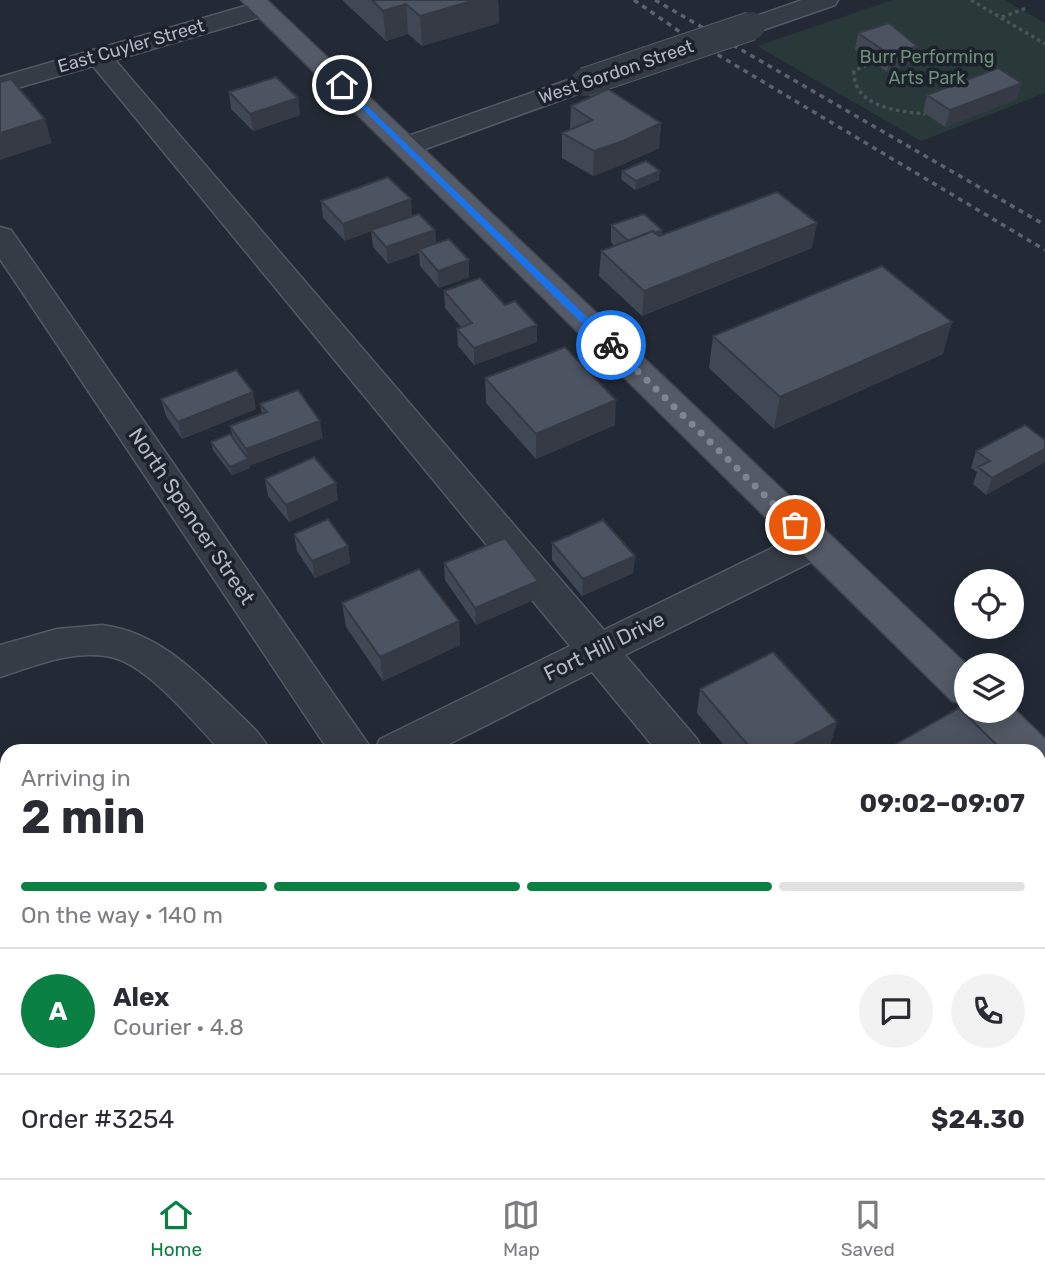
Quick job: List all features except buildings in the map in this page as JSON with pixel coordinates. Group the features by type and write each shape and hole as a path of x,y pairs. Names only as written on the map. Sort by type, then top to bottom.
{"main road":[{"path":"258,4 954,678"},
{"path":"1001,723 1023,744"}],"street":[{"name":"West Gordon Street","path":"404,144 826,0"},
{"name":"East Cuyler Street","path":"0,85 258,4"},
{"path":"98,56 676,744"},
{"name":"North Spencer Street","path":"0,236 347,744"},
{"name":"Fort Hill Drive","path":"409,744 814,544"},
{"path":"0,661 68,642 117,642 164,667 242,744"}],"path":[{"path":"971,0 1045,44"},
{"path":"1001,18 1027,8"},
{"path":"873,62 854,71 855,85 861,93 887,108 925,114"}],"green space":[{"name":"Burr Performing Arts Park","path":"893,0 1004,0 1045,23 1045,93 921,141 757,46"}],"railway":[{"path":"634,0 683,34 1045,250"},
{"path":"655,0 1045,225"}],"way so far":[{"path":"611,345 795,525"}],"route":[{"path":"342,85 611,345"}]}
